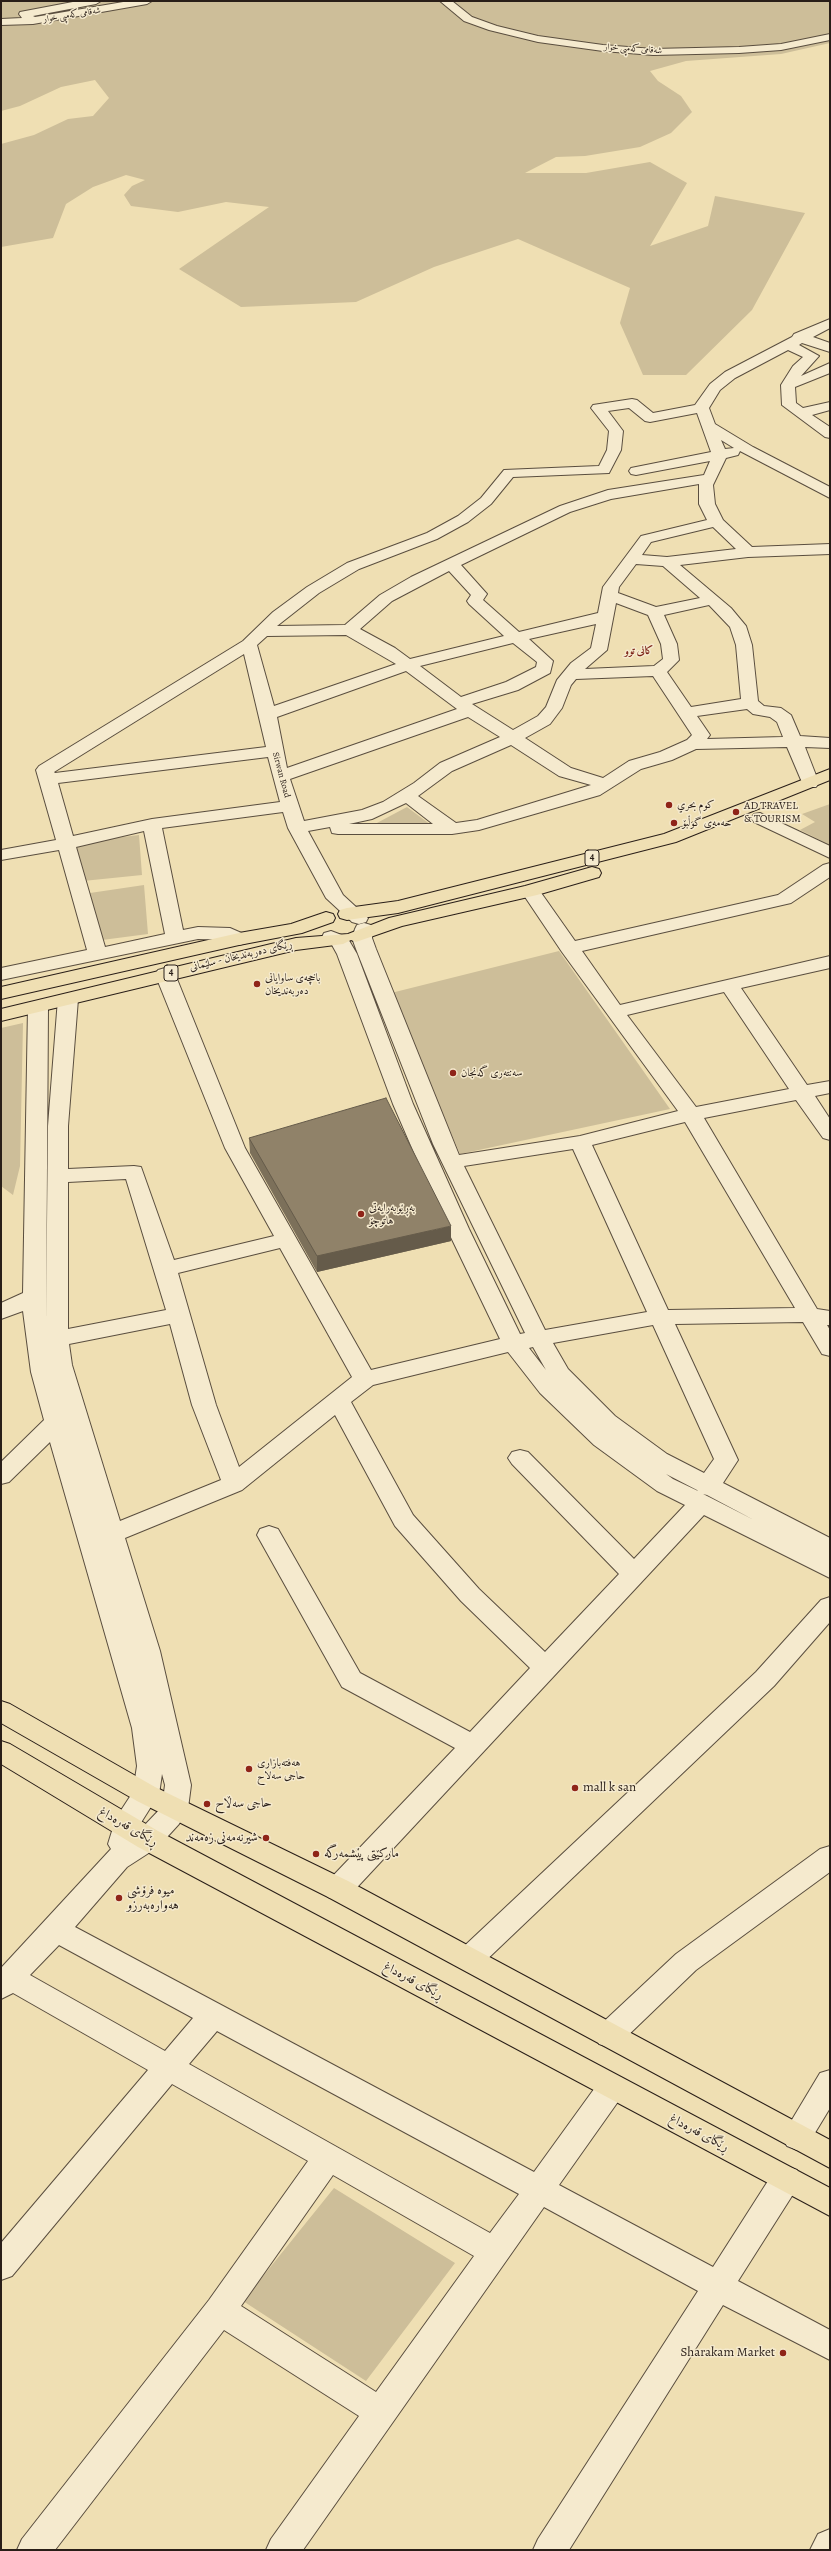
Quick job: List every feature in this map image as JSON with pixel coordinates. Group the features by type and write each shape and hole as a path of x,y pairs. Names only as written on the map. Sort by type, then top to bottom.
{"main road":[{"name":"4","path":"346,927 398,907 670,838 810,784 830,774"},
{"name":"4","path":"346,927 396,922 530,891 680,847 760,818 830,789"},
{"name":"ڕێگای دەربەندیخان - سلێمانی","path":"1,993 239,939 295,929 346,927"},
{"name":"ڕێگای دەربەندیخان - سلێمانی","path":"1,1015 312,940 346,927"},
{"path":"1,1711 146,1794 338,1889 830,2155"},
{"name":"ڕێگای قەرەداغ","path":"1,1751 137,1832 830,2203"}],"street":[{"name":"شەقامی کەمپی خوار","path":"24,14 96,1"},
{"name":"شەقامی کەمپی خوار","path":"24,14 32,21 147,1"},
{"name":"شەقامی کەمپی خوار","path":"444,1 468,19 493,28 538,39 603,48 653,52 739,50 781,47 830,37"},
{"path":"1,18 24,14"},
{"path":"1,22 32,21"},
{"path":"748,552 716,522 707,504 705,493 719,454 702,408 705,399 714,386 786,344 830,323"},
{"path":"799,337 830,348"},
{"path":"786,344 812,356 798,369 788,385 789,405 830,434"},
{"path":"788,385 812,377 830,367"},
{"path":"98,954 64,844 45,770 249,644 279,615 313,590 353,566 432,536 463,519 486,501 509,473 590,472 604,470 614,450 616,431 598,408 632,403 650,418 702,408"},
{"path":"802,413 830,406"},
{"path":"710,427 748,450 830,493"},
{"path":"636,471 719,454 748,450"},
{"path":"590,472 608,495"},
{"path":"349,630 386,598 417,580 529,524 564,509 608,495 710,478"},
{"path":"297,828 366,815 389,806 406,796 446,766 512,738 544,720 554,708 563,684 571,674 599,650 603,617 610,587 646,539 716,522"},
{"path":"632,559 666,562 748,552 830,549"},
{"path":"666,562 712,600 738,626 744,646 750,703 759,710 775,712 784,719 810,784"},
{"path":"280,776 465,707 512,686 544,669 545,661 486,613 475,601 479,594 451,564"},
{"path":"608,596 655,612 712,600"},
{"path":"571,674 658,671 671,660 669,644 655,612"},
{"path":"268,714 408,667 425,659 603,617"},
{"path":"263,631 349,630 389,651 408,667 465,707 565,772 606,784"},
{"name":"Sirwan Road","path":"249,644 268,714 280,776 297,828 335,898 346,927 340,942 347,954 394,1100 513,1343 548,1388 602,1439 665,1485 704,1495"},
{"path":"658,671 701,735 693,744"},
{"path":"687,713 750,703"},
{"path":"297,828 366,830 452,829 478,825 594,791 635,766 666,756 693,744 757,744 793,741 830,743"},
{"path":"48,779 274,751"},
{"path":"406,796 452,829"},
{"path":"1,855 64,844 152,824 290,806"},
{"path":"760,818 830,853"},
{"path":"152,824 175,938"},
{"path":"569,948 784,899 830,869"},
{"path":"530,891 615,1012 691,1114 820,1316 830,1348"},
{"path":"346,927 362,938 452,1162 539,1339 560,1374 607,1422 704,1495 830,1568"},
{"path":"1,974 175,938 214,933 230,934 239,939"},
{"path":"615,1012 830,962"},
{"path":"166,974 235,1148 285,1240 365,1379"},
{"path":"729,985 800,1092 830,1134"},
{"path":"68,999 58,1126 57,1339 61,1365 112,1533 165,1724 178,1785 175,1808 170,1817 137,1832"},
{"path":"38,1007 34,1318 42,1372 90,1544 145,1728 150,1766 146,1794 137,1832 117,1859 76,1908 54,1929 5,1982 168,2068 494,2251"},
{"path":"452,1162 580,1142 691,1114 830,1087"},
{"path":"235,1148 257,1141"},
{"path":"338,1889 634,1574 704,1495 726,1460 659,1317 580,1142"},
{"path":"58,1176 134,1172 166,1268 204,1405 234,1484"},
{"path":"166,1268 285,1240"},
{"path":"1,1312 34,1297"},
{"path":"57,1339 179,1315"},
{"path":"90,1544 112,1533 234,1484 365,1379 513,1343 659,1317 820,1316"},
{"path":"338,1400 404,1520 470,1595 546,1668"},
{"path":"1,1476 56,1422"},
{"path":"520,1458 634,1574"},
{"path":"704,1495 830,1549"},
{"path":"269,1535 351,1680 473,1746"},
{"path":"469,1959 765,1679 830,1606"},
{"path":"609,2036 686,1962 830,1857"},
{"path":"54,1929 212,2016 830,2346"},
{"path":"1,2266 212,2016"},
{"path":"797,2137 830,2082"},
{"path":"283,2550 538,2189 612,2087"},
{"path":"34,2550 220,2310 328,2158"},
{"path":"550,2550 716,2285 786,2179"},
{"path":"220,2310 380,2412"},
{"path":"827,2550 830,2545"}],"shaded area":[{"path":"1,1 830,1 830,43 781,54 686,61 650,71 658,81 681,96 692,112 671,133 640,147 585,156 556,157 525,173 586,173 650,162 687,183 650,246 708,226 715,196 805,213 752,310 686,375 643,375 620,323 630,288 518,239 434,267 356,302 241,307 179,269 269,207 226,202 178,212 131,206 124,195 132,186 145,180 126,175 93,187 66,204 53,238 1,247 1,144 34,135 68,119 93,116 109,98 95,80 61,87 20,106 1,111"},
{"path":"830,804 830,845 800,830 815,822 802,814"},
{"path":"407,807 431,825 375,824"},
{"path":"139,835 142,875 83,881 74,843"},
{"path":"144,885 148,934 102,940 90,893"},
{"path":"559,951 670,1109 460,1154 391,993"},
{"path":"23,1023 20,1166 13,1195 1,1186 1,1028"},
{"path":"334,2188 455,2263 366,2381 243,2301"}],"building":[{"name":"بەڕێوبەرایەتی هاتوچۆ","path":"386,1098 451,1226 317,1256 249,1138"}],"place":[{"name":"کوم بحري","path":"669,805"},
{"name":"AD TRAVEL & TOURISM","path":"736,812"},
{"name":"حەمەی گوڵبۆ","path":"674,823"},
{"name":"باخچەی ساوایانی دەربەندیخان","path":"257,984"},
{"name":"سەنتەری گەنجان","path":"453,1073"},
{"name":"بەڕێوبەرایەتی هاتوچۆ","path":"361,1214"},
{"name":"هەفتەبازاری حاجی سەلاح","path":"249,1769"},
{"name":"mall k san","path":"575,1788"},
{"name":"حاجی سەڵاح","path":"207,1804"},
{"name":"شیرنەمەنی زەمەند","path":"266,1838"},
{"name":"مارکێتی پێشمەرگە","path":"316,1854"},
{"name":"میوە فرۆشی هەوارەبەرزو","path":"119,1898"},
{"name":"Sharakam Market","path":"783,2353"}],"district":[{"name":"کانی توو","path":"639,651"}]}
